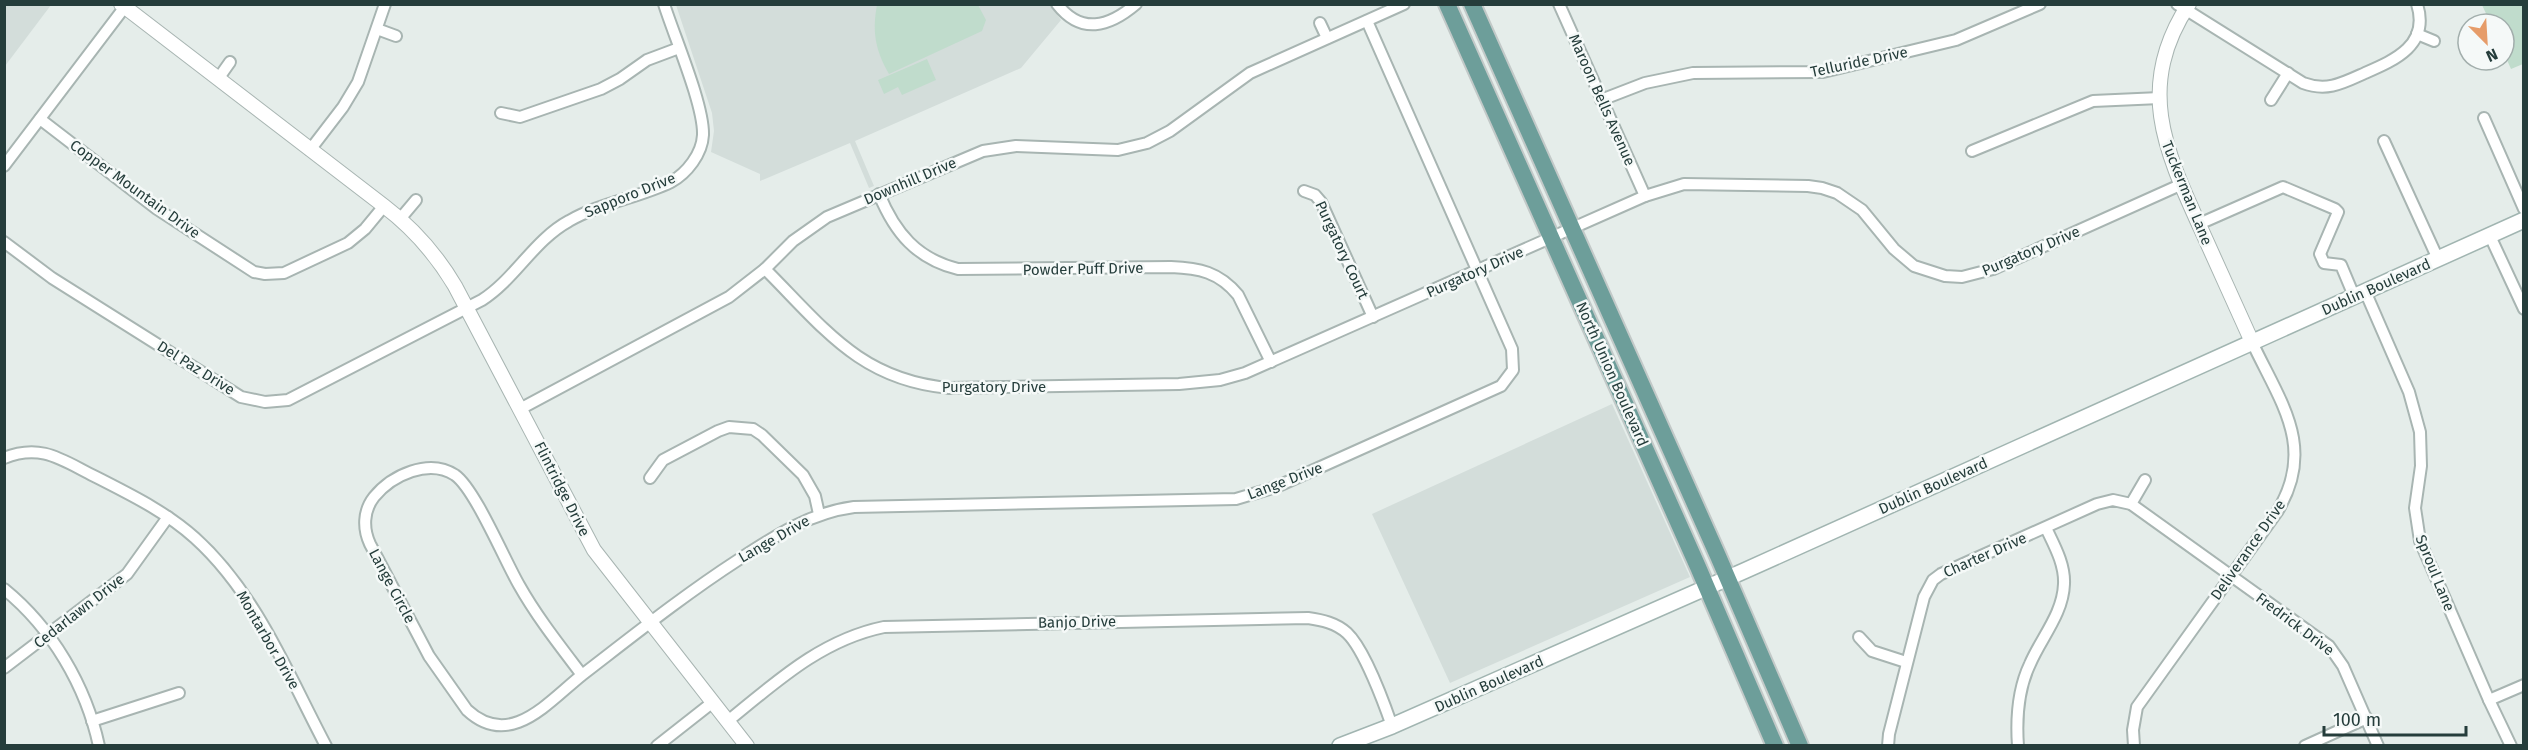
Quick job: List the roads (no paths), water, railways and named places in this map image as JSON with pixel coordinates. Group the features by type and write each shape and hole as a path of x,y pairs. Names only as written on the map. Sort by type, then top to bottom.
{"main road":[{"name":"North Union Boulevard","path":"1447,4 1707,587 1775,746"},
{"name":"North Union Boulevard","path":"1472,4 1728,578 1800,746"},
{"name":"Dublin Boulevard","path":"1340,746 1392,726 1728,578 2523,220"}],"street":[{"path":"310,150 358,82 385,4"},
{"name":"Sapporo Drive","path":"467,307 500,287 545,239 567,221 670,182 688,168 700,146 702,123 664,4"},
{"path":"1057,4 1074,20 1096,25 1108,22 1136,4"},
{"name":"Downhill Drive","path":"520,409 718,304 765,269 812,226 826,217 970,155 993,149 1016,146 1118,150 1147,143 1170,131 1250,73 1404,4"},
{"name":"Maroon Bells Avenue","path":"1559,4 1645,196"},
{"name":"Telluride Drive","path":"1601,100 1645,83 1686,74 1823,72 1956,40 2040,4"},
{"path":"2184,6 2288,73 2312,86 2331,87 2394,60 2412,45 2417,34 2420,15 2417,4"},
{"path":"4,166 124,6"},
{"name":"Flintridge Drive","path":"124,6 384,206 400,219 439,260 467,307 594,550 747,746"},
{"name":"Tuckerman Lane","path":"2184,6 2166,54 2160,98 2165,145 2180,185 2252,342"},
{"name":"Lange Drive","path":"650,623 698,586 778,534 819,514 854,507 1236,499 1261,493 1501,386 1512,370 1512,349 1367,21"},
{"path":"1320,22 1327,38"},
{"path":"377,29 396,36"},
{"path":"2417,34 2434,41"},
{"path":"501,113 520,117 601,89 647,60 679,48"},
{"path":"218,79 230,62"},
{"path":"2271,100 2288,73"},
{"path":"1972,151 2093,101 2160,98"},
{"path":"2484,118 2523,209"},
{"name":"Copper Mountain Drive","path":"40,119 157,209 254,272 284,273 348,243 365,229 384,206"},
{"path":"2384,141 2438,259"},
{"name":"Purgatory Drive","path":"765,269 852,353 885,374 931,387 1179,384 1220,381 1271,362 1645,196 1684,184 1808,186 1837,193 1862,210 1894,249 1914,266 1945,276 1962,277 1993,269 2180,185"},
{"name":"Sproul Lane","path":"2199,224 2283,187 2338,212 2320,254 2324,262 2341,265 2360,294 2409,392 2417,419 2421,466 2416,520 2420,541 2511,746"},
{"name":"Purgatory Court","path":"1304,190 1316,195 1321,202 1374,317"},
{"name":"Powder Puff Drive","path":"879,194 890,219 905,240 916,251 941,265 958,269 1171,267 1202,269 1213,273 1231,286 1238,295 1271,362"},
{"path":"400,219 416,200"},
{"path":"2490,236 2523,309"},
{"name":"Del Paz Drive","path":"4,242 52,278 241,397 252,400 276,402 299,395 467,307"},
{"name":"Deliverance Drive","path":"2134,746 2133,730 2137,707 2285,499 2296,465 2291,427 2252,342"},
{"path":"650,478 663,460 718,431 729,427 753,429 803,475 815,496 819,514"},
{"name":"Montarbor Drive","path":"6,454 32,452 52,454 139,499 168,517 195,538 218,561 242,591 326,746"},
{"name":"Lange Circle","path":"582,675 531,606 472,496 458,477 438,468 416,470 377,494 370,502 364,523 370,544 429,656 467,710 496,726 518,723 582,675 650,623"},
{"path":"2145,480 2131,504 2231,576"},
{"name":"Charter Drive","path":"1888,746 1906,662 1924,597 1933,580 1941,574 2105,501 2113,500 2131,504"},
{"name":"Cedarlawn Drive","path":"4,668 127,574 168,517"},
{"path":"2018,746 2018,712 2025,675 2055,618 2063,595 2062,565 2046,528"},
{"name":"Fredrick Drive","path":"2231,576 2335,652 2379,746"},
{"path":"4,589 48,636 74,676 92,721 99,746"},
{"name":"Banjo Drive","path":"728,721 818,651 848,637 884,627 1308,618 1331,623 1349,634 1360,652 1392,726"},
{"path":"1859,637 1872,651 1906,662"},
{"path":"2489,700 2523,685"},
{"path":"92,721 179,693"},
{"path":"662,744 712,702"},
{"path":"2305,746 2367,718"}]}
